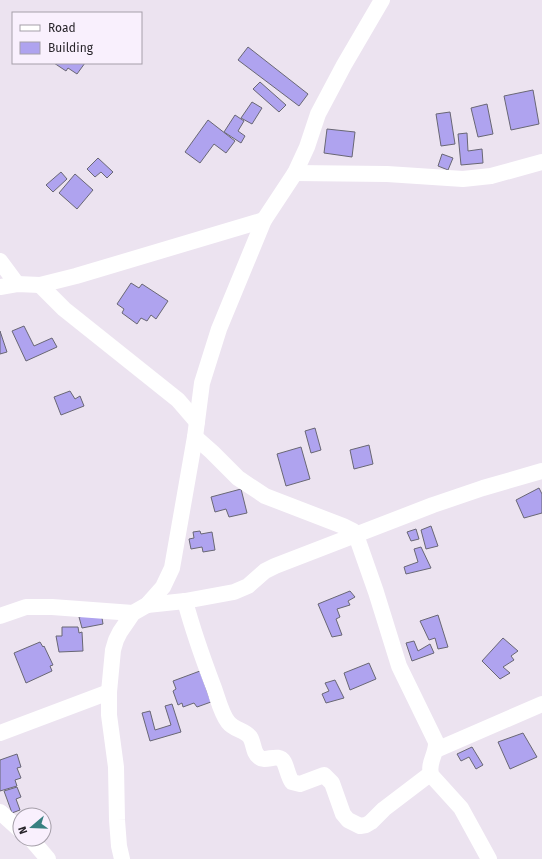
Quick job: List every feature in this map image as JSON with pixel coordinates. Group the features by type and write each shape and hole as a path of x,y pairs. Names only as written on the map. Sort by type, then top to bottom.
{"street":[{"path":"122,859 119,846 117,820 116,767 109,715 109,692 113,650 116,640 133,614 147,605 163,587 172,568 196,429 202,383 219,329 264,220 295,173 307,147 318,114 344,65 382,0"},
{"path":"295,173 387,174 463,178 491,176 542,162"},
{"path":"0,287 17,284 40,285 138,259 264,220"},
{"path":"0,261 17,284"},
{"path":"40,285 64,309 178,400 212,452 238,478 265,496 353,531 356,535 376,592 399,666 435,738 436,750 429,769 430,774 461,808 489,859"},
{"path":"147,605 185,601 241,590 265,571 275,566 483,488 542,470"},
{"path":"185,601 196,640 224,716 234,728 249,736 252,740 256,754 259,757 277,757 281,759 292,782 300,784 324,776 332,783 343,814 348,820 360,826 371,822 384,809 430,774"},
{"path":"0,616 26,607 52,606 133,614"},
{"path":"0,734 109,692"},
{"path":"436,750 542,704"},
{"path":"0,812 12,823"},
{"path":"38,847 48,859"}],"building":[{"path":"248,47 308,94 299,106 238,60"},
{"path":"56,64 84,64 77,74 68,68 66,71"},
{"path":"260,82 286,105 279,112 253,89"},
{"path":"533,90 539,124 511,130 504,96"},
{"path":"252,102 262,108 252,124 241,118"},
{"path":"487,104 493,134 478,137 471,108"},
{"path":"450,112 455,144 441,146 436,114"},
{"path":"235,115 244,121 238,131 245,136 241,143 224,132"},
{"path":"208,120 235,141 226,153 214,144 200,163 185,152"},
{"path":"327,129 355,132 352,157 324,153"},
{"path":"467,133 468,151 482,149 483,163 461,165 458,134"},
{"path":"442,154 453,158 448,170 438,166"},
{"path":"98,158 113,172 107,178 101,172 95,177 87,169"},
{"path":"61,172 67,179 53,192 46,185"},
{"path":"75,174 93,190 77,209 59,193"},
{"path":"131,283 139,288 142,284 168,301 156,319 151,315 147,321 141,318 137,324 122,313 124,309 117,304"},
{"path":"24,326 34,346 52,338 57,347 26,361 12,331"},
{"path":"0,331 7,352 0,354"},
{"path":"70,391 75,399 80,396 84,406 61,415 54,397"},
{"path":"315,428 321,450 311,453 305,431"},
{"path":"369,445 373,464 354,469 350,450"},
{"path":"301,447 310,479 286,486 277,454"},
{"path":"539,488 542,494 542,513 524,518 516,500"},
{"path":"241,489 247,513 229,517 226,509 215,512 211,497"},
{"path":"431,526 438,546 426,549 421,530"},
{"path":"416,529 419,539 411,541 407,532"},
{"path":"200,531 201,534 212,532 215,550 203,552 202,547 191,549 189,539 194,538 193,532"},
{"path":"421,547 431,568 406,574 404,567 418,562 414,549"},
{"path":"350,591 355,597 348,601 350,605 337,609 340,617 336,619 342,635 332,637 318,604"},
{"path":"101,612 103,624 82,628 79,617"},
{"path":"438,615 448,647 438,649 435,638 429,640 420,621"},
{"path":"62,627 78,627 79,633 82,632 83,651 59,652 56,636 62,636"},
{"path":"503,638 518,651 511,656 514,660 503,667 510,673 500,679 482,661"},
{"path":"414,641 418,651 430,644 434,653 412,661 406,643"},
{"path":"40,642 43,647 44,646 53,665 50,666 52,671 26,683 14,653"},
{"path":"369,663 376,679 350,690 344,673"},
{"path":"200,671 211,702 197,707 194,703 183,707 182,703 178,705 173,691 176,689 173,681"},
{"path":"335,680 344,698 326,703 322,694 329,691 325,683"},
{"path":"172,704 181,732 150,741 142,713 150,711 155,730 171,725 165,706"},
{"path":"523,733 537,757 510,769 498,742"},
{"path":"472,747 483,765 476,769 469,757 461,761 457,754"},
{"path":"17,754 21,767 17,768 21,778 15,780 17,786 0,791 0,760"},
{"path":"17,787 21,797 16,799 19,807 12,807 12,813 4,791"}]}
